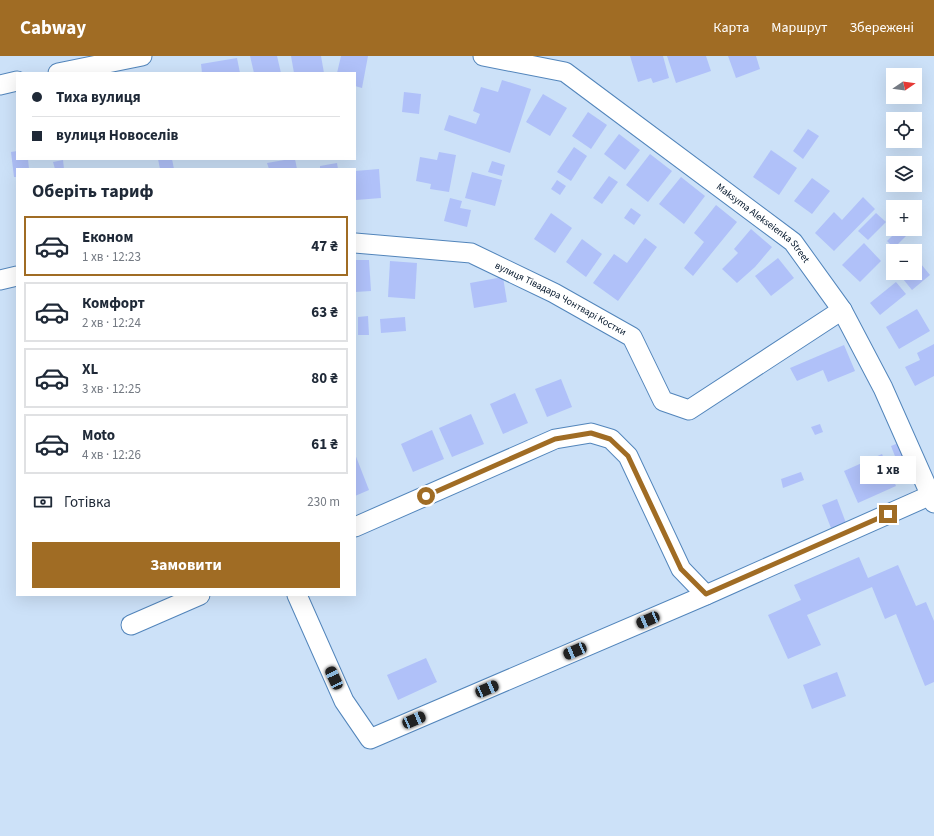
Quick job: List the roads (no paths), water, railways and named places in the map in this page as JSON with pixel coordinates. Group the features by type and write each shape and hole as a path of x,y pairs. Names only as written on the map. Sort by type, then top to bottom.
{"street":[{"path":"63,72 142,56"},
{"name":"Maksyma Alekseienka Street","path":"483,56 565,72 793,242 842,310 883,388 932,500"},
{"path":"0,85 16,82"},
{"name":"вулиця Тівадара Чонтварі Костки","path":"356,243 471,253 554,293 632,337 663,401 689,410 842,310"},
{"path":"0,280 16,276"},
{"path":"356,527 555,439 591,433 610,439 628,456 681,569 706,594"},
{"path":"297,596 344,701 370,739 706,594 932,500"},
{"path":"131,625 198,596"}]}
